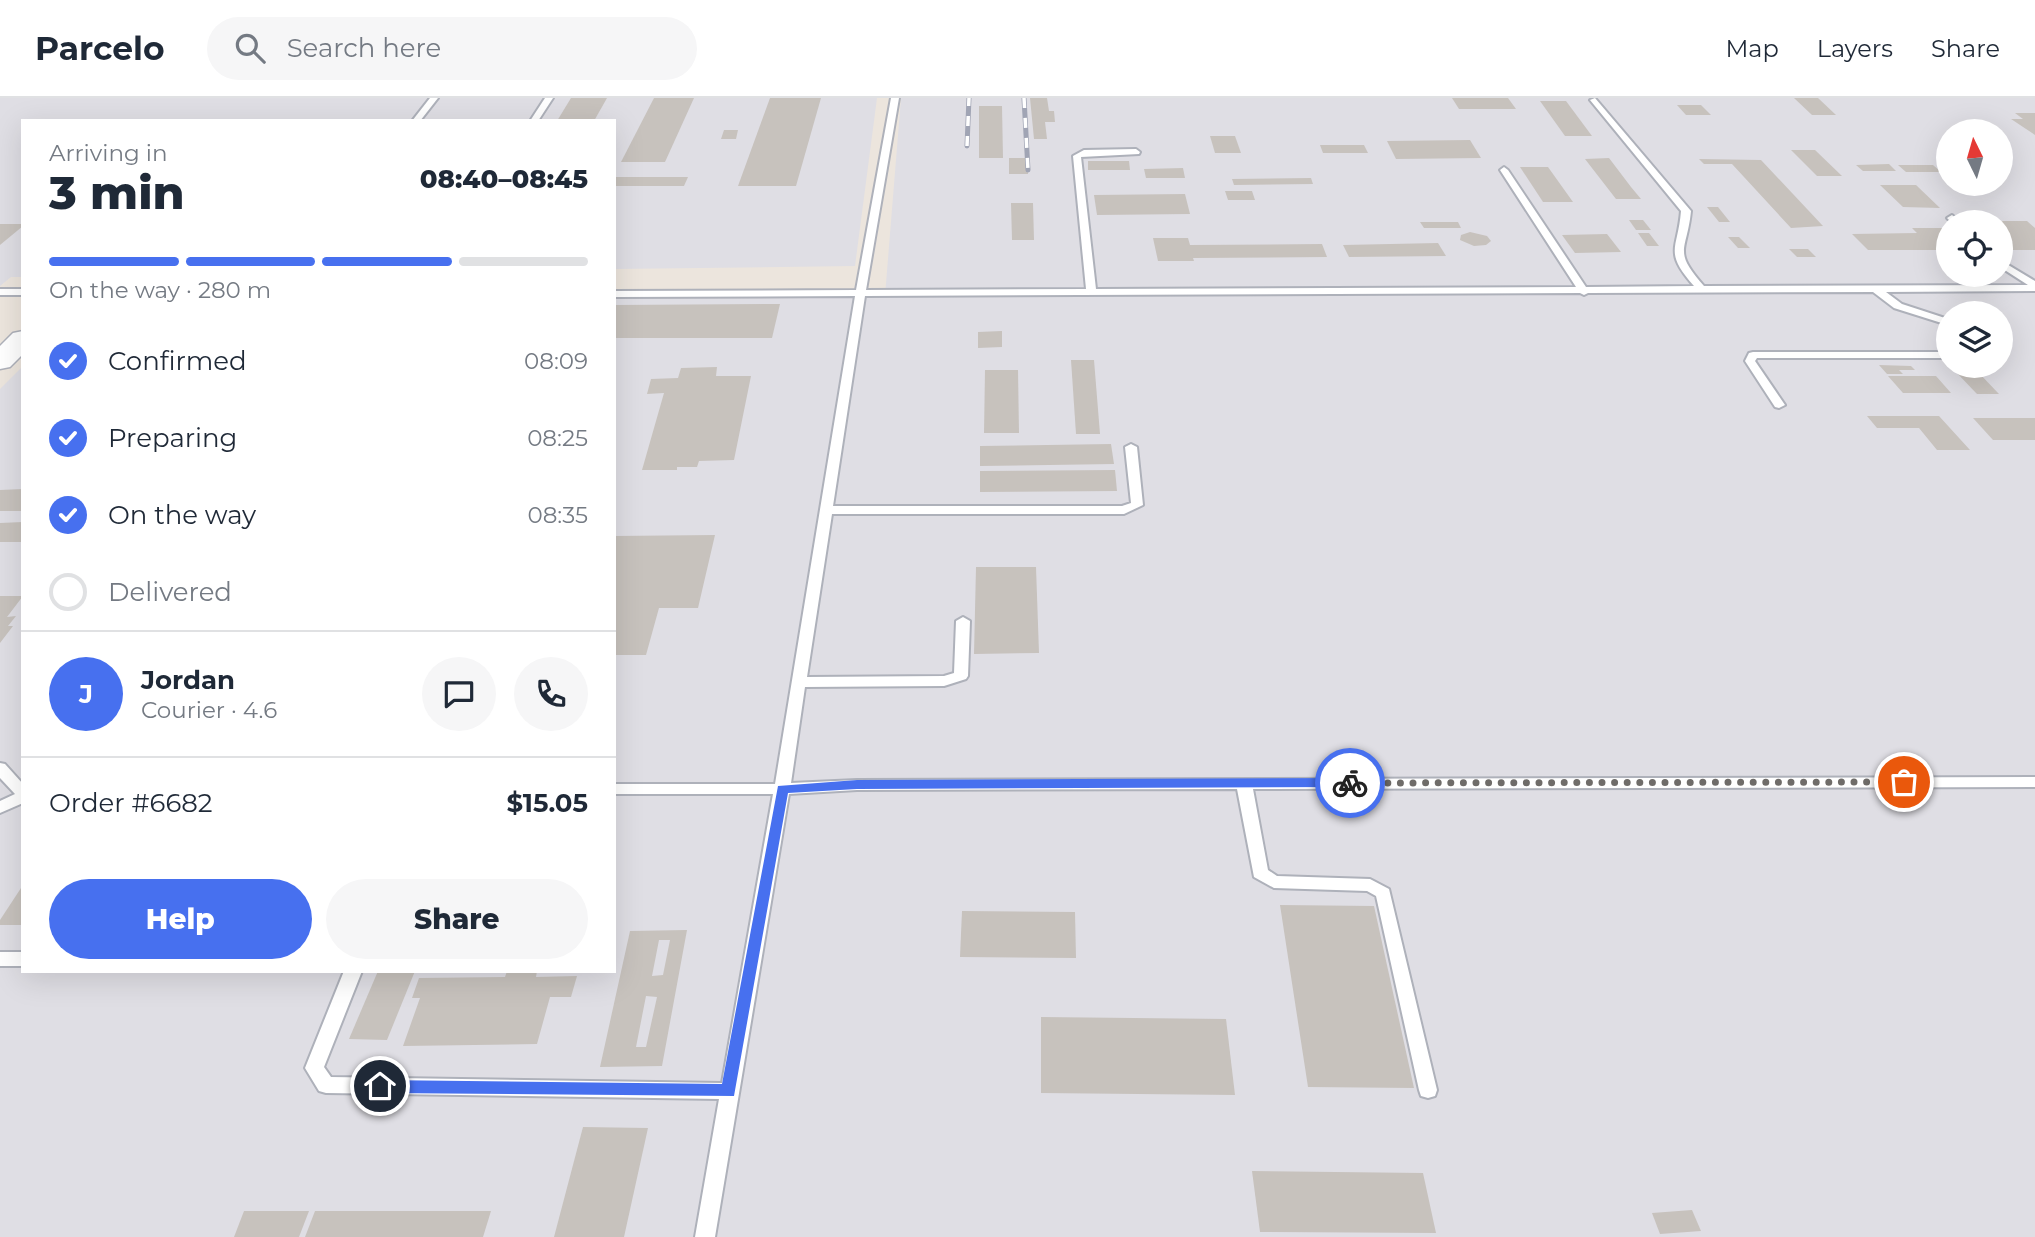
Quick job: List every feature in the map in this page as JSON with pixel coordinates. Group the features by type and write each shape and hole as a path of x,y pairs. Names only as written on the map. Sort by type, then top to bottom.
{"street":[{"path":"0,361 21,341"}],"lane":[{"path":"418,119 434,98"},
{"path":"535,119 549,98"},
{"path":"705,1237 782,789 860,294 895,98"},
{"path":"1594,100 1686,211 1686,222 1678,251 1681,264 1703,290"},
{"path":"1091,291 1077,156 1084,153 1136,152"},
{"path":"1504,170 1584,292"},
{"path":"2013,272 2035,287"},
{"path":"616,294 1584,292 2035,287"},
{"path":"1876,289 1898,306 1936,318"},
{"path":"0,292 21,292"},
{"path":"1779,405 1750,360 1753,355 1936,355"},
{"path":"826,510 1124,510 1138,505 1132,447"},
{"path":"799,682 944,681 961,676 963,621"},
{"path":"0,768 21,794"},
{"path":"616,789 1244,783 2035,782"},
{"path":"1244,783 1260,873 1274,882 1370,885 1383,893 1428,1090"},
{"path":"0,807 21,797"},
{"path":"0,959 21,959"},
{"path":"352,973 314,1068 326,1086 728,1091"}],"shaded area":[{"path":"0,98 877,98 855,266 616,269 616,119 21,119 21,277 11,277 0,286"},
{"path":"901,98 2035,98 2035,1237 0,1237 0,389 21,368 21,973 616,973 616,297 885,296"}],"building":[{"path":"571,98 607,98 595,119 558,119"},
{"path":"654,98 694,98 665,162 621,162"},
{"path":"770,98 821,98 796,186 738,186"},
{"path":"1030,98 1047,98 1049,111 1054,111 1055,122 1045,122 1047,139 1034,139"},
{"path":"1452,98 1508,98 1516,109 1459,109"},
{"path":"1794,98 1818,98 1836,115 1812,115"},
{"path":"1540,101 1566,101 1592,136 1565,136"},
{"path":"1677,105 1701,105 1711,115 1686,115"},
{"path":"979,106 1002,106 1003,158 979,158"},
{"path":"2015,113 2035,113 2035,135 2013,120 2023,119"},
{"path":"724,130 738,130 736,139 721,139"},
{"path":"1210,136 1235,136 1241,153 1215,153"},
{"path":"1470,140 1481,158 1396,159 1387,141"},
{"path":"1320,145 1364,145 1368,153 1323,153"},
{"path":"1791,150 1815,150 1842,176 1817,176"},
{"path":"1009,158 1027,158 1028,174 1009,174"},
{"path":"1609,158 1641,199 1616,199 1585,159"},
{"path":"1699,159 1761,160 1823,226 1791,228 1732,164 1704,164"},
{"path":"1088,161 1129,161 1130,170 1088,170"},
{"path":"1889,164 1896,171 1863,171 1856,165"},
{"path":"1898,165 1933,165 1936,168 1936,172 1906,172"},
{"path":"1520,167 1548,167 1573,202 1543,202"},
{"path":"1183,168 1185,178 1146,178 1144,169"},
{"path":"616,177 688,177 684,186 616,186"},
{"path":"1311,178 1313,184 1234,185 1232,179"},
{"path":"1880,185 1916,185 1940,208 1903,207"},
{"path":"1225,191 1252,191 1255,200 1228,200"},
{"path":"1185,194 1190,214 1097,215 1094,195"},
{"path":"1011,203 1033,203 1034,240 1012,240"},
{"path":"1707,207 1718,207 1730,222 1719,222"},
{"path":"1629,220 1643,220 1651,230 1636,230"},
{"path":"2013,221 2027,221 2035,228 2035,250 2013,250"},
{"path":"1420,222 1458,222 1461,228 1424,228"},
{"path":"0,224 21,224 21,228 0,245"},
{"path":"1912,228 1936,228 1936,250 1868,250 1852,234 1917,233"},
{"path":"1470,232 1487,236 1491,241 1486,245 1474,246 1460,240 1461,235"},
{"path":"1638,233 1649,233 1659,246 1647,246"},
{"path":"1607,234 1621,252 1575,253 1562,235"},
{"path":"1728,237 1739,237 1750,248 1738,248"},
{"path":"1153,238 1188,238 1190,245 1322,244 1327,257 1193,258 1194,261 1158,261"},
{"path":"1438,243 1446,256 1349,257 1343,245"},
{"path":"1789,249 1808,249 1816,257 1797,257"},
{"path":"780,304 772,338 616,338 616,305"},
{"path":"1002,331 1002,347 978,348 978,332"},
{"path":"1071,360 1094,360 1100,434 1076,434"},
{"path":"1879,365 1911,366 1915,370 1899,370 1903,374 1887,374"},
{"path":"717,367 716,376 751,376 734,460 699,461 697,467 677,467 677,470 642,470 664,393 647,394 651,379 678,378 681,368"},
{"path":"985,370 1018,370 1019,433 984,433"},
{"path":"1888,376 1936,376 1951,393 1903,393"},
{"path":"1962,378 1984,378 1999,394 1977,394"},
{"path":"1867,416 1939,416 1970,450 1937,450 1919,428 1877,428"},
{"path":"1973,418 2035,418 2035,440 1993,440"},
{"path":"1111,444 1114,464 980,466 980,446"},
{"path":"1115,470 1117,491 980,492 980,471"},
{"path":"21,489 21,511 0,511 0,490"},
{"path":"21,522 21,542 0,542 0,523"},
{"path":"715,535 698,608 659,608 646,655 616,655 616,536"},
{"path":"976,567 1036,567 1039,653 974,654"},
{"path":"0,596 21,596 7,617 16,616 8,626 13,626 0,643"},
{"path":"21,888 21,925 0,925 0,920"},
{"path":"1280,905 1374,906 1414,1088 1308,1087"},
{"path":"962,911 1075,912 1076,958 960,957"},
{"path":"687,930 662,1066 600,1067 630,931","holes":["659,940 670,940 663,975 652,976","646,996 657,997 646,1047 636,1047"]},
{"path":"377,973 414,973 387,1040 349,1039"},
{"path":"506,973 537,973 536,977 577,976 571,997 550,997 537,1044 403,1046 420,998 412,998 419,978 505,977"},
{"path":"1041,1017 1226,1019 1235,1095 1041,1093"},
{"path":"583,1127 648,1128 624,1237 554,1237"},
{"path":"1252,1171 1423,1173 1436,1233 1260,1232"},
{"path":"1692,1210 1701,1231 1660,1234 1652,1213"},
{"path":"244,1211 309,1211 299,1237 234,1237"},
{"path":"315,1211 491,1211 483,1237 305,1237"}],"railway":[{"path":"967,146 969,98"},
{"path":"1024,98 1028,170"}],"way so far":[{"path":"1350,783 1904,782"}],"route":[{"path":"380,1086 728,1091 782,789 857,785 1350,783"}]}
